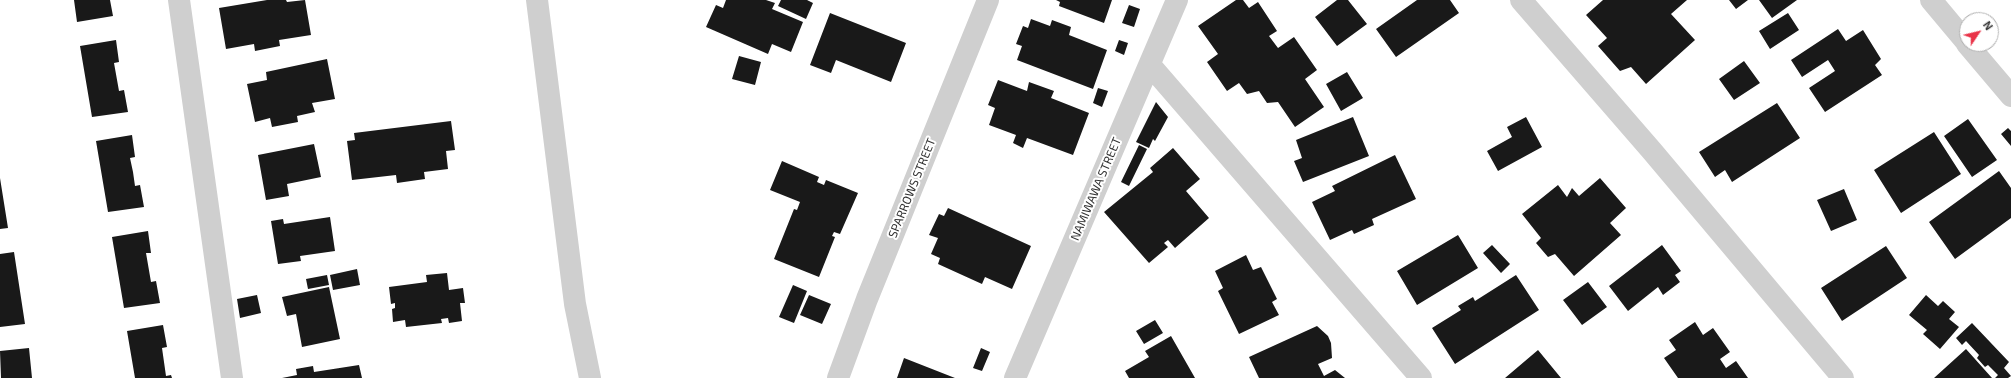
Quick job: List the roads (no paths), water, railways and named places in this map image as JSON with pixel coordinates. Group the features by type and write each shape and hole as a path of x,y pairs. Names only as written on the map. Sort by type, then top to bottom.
{"street":[{"path":"179,0 232,378"},
{"path":"537,0 575,304 590,378"},
{"name":"SPARROWS STREET","path":"838,378 867,299 988,0"},
{"name":"NAMIWAWA STREET","path":"1024,373 1176,0"},
{"path":"1521,0 1843,378"},
{"path":"1931,0 1959,34"},
{"path":"1974,52 2011,96"},
{"path":"1150,65 1421,378"}]}
